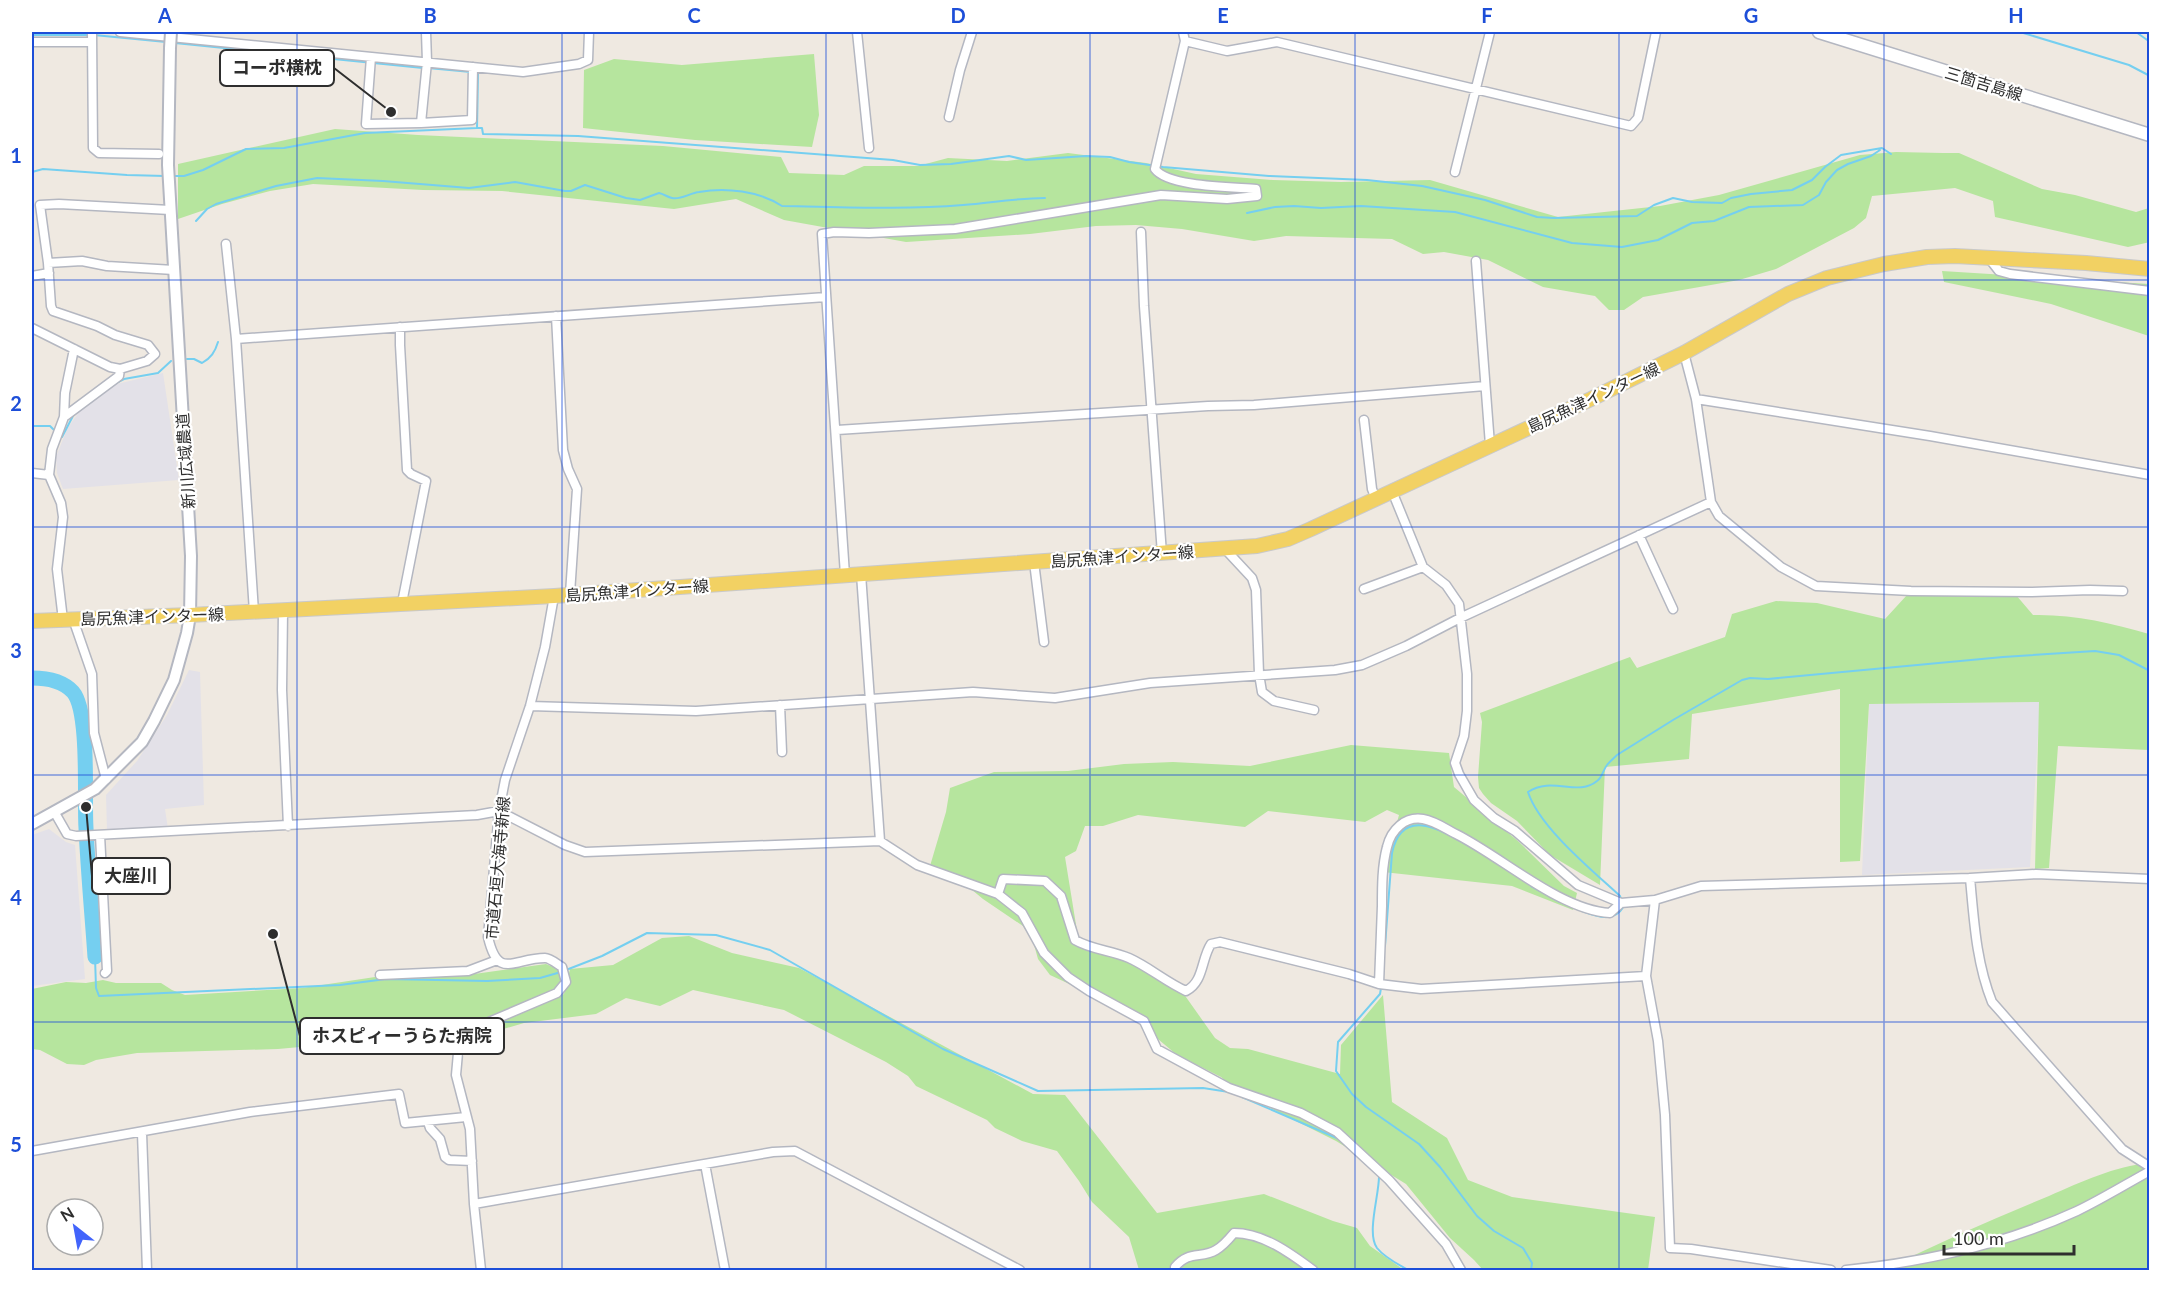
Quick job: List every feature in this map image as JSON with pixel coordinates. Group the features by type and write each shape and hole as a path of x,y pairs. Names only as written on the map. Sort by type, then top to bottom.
{"main road":[{"name":"三箇吉島線","path":"1819,32 2150,135"},
{"name":"島尻魚津インター線","path":"32,621 283,611 554,596 1162,554 1265,544 1288,539 1591,399 1684,353 1788,294 1827,278 1884,264 1927,257 1988,257 2150,269"}],"street":[{"path":"92,32 93,148 99,153 159,154"},
{"path":"120,32 473,71 523,72 579,64 588,60 589,32"},
{"name":"新川広域農道","path":"32,824 96,789 142,742 174,680 190,615 191,556 170,210 171,32"},
{"path":"233,32 233,43"},
{"path":"421,123 427,65 426,32"},
{"path":"857,32 869,148"},
{"path":"949,117 972,32"},
{"path":"1455,172 1490,32"},
{"path":"845,575 822,234 955,229 1161,195 1227,199 1257,196 1256,189 1229,189 1194,184 1159,175 1155,169 1184,36 1227,51 1276,42 1631,126 1638,118 1656,32"},
{"path":"32,42 92,42"},
{"path":"371,60 366,124 472,120 473,71"},
{"path":"32,328 110,367 120,369 152,358 155,354 148,345 53,311 40,205 170,210"},
{"path":"1141,232 1144,306 1162,554"},
{"path":"226,244 236,339 254,612"},
{"path":"1988,257 1999,271 2150,291"},
{"path":"48,263 82,261 107,266 174,270"},
{"path":"1476,261 1490,445"},
{"path":"32,276 49,273"},
{"path":"236,339 826,297"},
{"path":"556,316 563,450 568,469 578,489 570,594"},
{"path":"400,327 407,470 426,481 402,603"},
{"path":"74,349 65,393 64,417 52,449 49,475 61,503 63,517 57,569 68,620 92,674 94,733 106,779"},
{"path":"1684,353 1696,399 1711,502 1719,516 1781,567 1816,586 1911,591 2123,591"},
{"path":"64,417 119,376 120,369"},
{"path":"837,430 1254,405 1485,386"},
{"path":"1696,399 1930,436 2150,475"},
{"path":"1364,420 1372,489 1376,499"},
{"path":"32,473 49,475"},
{"path":"1392,492 1424,567 1446,585 1459,604 1467,674 1464,736 1455,763 1459,774 1474,800 1494,818 1515,831 1578,885 1621,903 1655,900 1701,886 2036,874 2150,879"},
{"path":"530,706 696,711 974,692 1055,698 1150,683 1259,674 1302,673 1362,665 1711,502"},
{"path":"1639,535 1673,609"},
{"path":"1224,549 1252,578 1256,590 1259,674 1262,692 1274,701 1314,710"},
{"path":"1034,562 1044,642"},
{"path":"1364,589 1424,567"},
{"path":"861,574 880,841"},
{"name":"市道石垣大海寺新線","path":"481,1270 474,1204 470,1129 456,1075 458,1053 477,1027 557,993 566,982 562,967 547,958 506,964 497,960 488,937 499,811 505,780 530,706 545,647 554,596"},
{"path":"283,611 282,690 288,826"},
{"path":"780,705 782,752"},
{"path":"55,813 67,834 76,836 477,815 499,811 565,846 585,852 880,841 917,865 998,894 1022,913 1044,953 1068,977 1144,1021 1157,1049 1229,1088 1301,1113 1337,1132 1389,1180 1446,1244 1461,1270"},
{"path":"1379,984 1383,879 1387,847 1393,832 1410,819 1421,818 1431,821 1479,845 1560,898 1597,912 1610,913 1621,903"},
{"path":"99,835 107,971 105,973"},
{"path":"1846,1270 1955,1252 2016,1236 2078,1211 2150,1169 2122,1149 1992,1002 1981,968 1970,878"},
{"path":"998,894 1003,879 1045,881 1061,896 1075,940 1088,948 1127,957 1186,991 1194,987 1203,967 1206,951 1211,944 1220,942 1349,974 1379,984 1421,989 1646,976"},
{"path":"1655,900 1646,976 1658,1041 1664,1104 1670,1248 1691,1249 1831,1270"},
{"path":"380,975 468,971 497,960"},
{"path":"32,1151 250,1112 399,1094 405,1123 466,1117"},
{"path":"428,1122 430,1128 441,1138 445,1157 449,1160 472,1161"},
{"path":"142,1133 147,1270"},
{"path":"474,1204 773,1152 795,1151 1020,1270"},
{"path":"705,1164 725,1270"},
{"path":"1176,1270 1175,1267 1180,1260 1193,1254 1215,1251 1234,1233 1247,1233 1262,1237 1313,1270"}],"shaded area":[{"path":"163,373 179,480 63,489 57,473 56,457 67,429 84,405 113,385"},
{"path":"189,670 200,672 204,805 165,809 168,829 107,831 106,795 137,761 167,715"},
{"path":"2040,702 2030,867 1862,875 1869,704"},
{"path":"49,829 66,842 75,845 85,979 32,986 32,835"}],"green space":[{"path":"814,54 819,115 812,147 695,140 583,128 584,70 614,59 682,65"},
{"path":"335,129 663,146 781,157 789,173 844,175 864,166 918,166 948,158 1007,161 1068,153 1146,163 1196,174 1273,180 1341,182 1430,180 1558,217 1660,206 1719,195 1860,155 1896,152 1959,153 2042,189 2075,195 2136,212 2149,208 2150,242 2128,247 1995,217 1993,201 1955,188 1872,196 1866,218 1854,228 1776,269 1739,280 1643,297 1624,310 1609,310 1595,296 1543,287 1488,260 1444,252 1423,254 1392,239 1286,236 1254,241 1182,229 1136,225 1096,226 1030,234 906,242 784,220 736,199 674,209 502,191 423,190 313,184 270,191 178,219 178,164"},
{"path":"1942,271 2149,284 2149,336 2051,304 1944,282"},
{"path":"1907,595 2016,595 2033,615 2092,620 2149,634 2149,750 2058,746 2049,868 2035,869 2039,702 1869,704 1860,861 1840,862 1840,689 1692,714 1689,759 1605,767 1600,885 1550,855 1517,821 1491,803 1479,788 1482,722 1480,713 1630,657 1637,668 1725,637 1732,614 1776,601 1817,603 1885,619"},
{"path":"1351,745 1449,753 1454,787 1519,842 1564,886 1577,893 1573,910 1512,886 1383,872 1399,815 1387,810 1365,822 1268,811 1245,827 1138,815 1103,826 1085,826 1076,851 1065,857 1078,937 1130,960 1181,990 1215,1038 1230,1048 1248,1049 1340,1074 1341,1045 1383,995 1392,1102 1447,1138 1468,1180 1512,1197 1655,1217 1648,1270 1483,1270 1450,1238 1406,1184 1336,1141 1238,1092 1221,1077 1177,1055 1121,1008 1050,975 1038,959 1033,941 1023,926 983,899 954,875 930,866 946,812 950,788 994,772 1068,771 1124,764 1173,762 1250,766"},
{"path":"689,936 732,953 799,968 1033,1094 1065,1095 1157,1213 1264,1194 1357,1228 1370,1246 1404,1270 1139,1270 1129,1237 1092,1202 1057,1151 1022,1141 995,1128 987,1120 916,1086 908,1076 886,1062 784,1010 693,990 660,1006 626,998 596,1014 524,1023 483,1035 479,1031 564,994 570,969 613,965 662,938"},
{"path":"546,964 560,970 564,981 555,990 484,1019 463,1035 445,1026 435,1026 421,1035 383,1034 278,1049 137,1053 96,1060 84,1065 67,1064 40,1050 32,1049 32,989 66,982 86,983 103,980 116,983 161,983 185,995 302,988 375,977 467,975"},
{"path":"2149,1163 2149,1270 1884,1270 1966,1231 2086,1180 2124,1167"}],"waterway":[{"path":"2020,32 2129,65 2150,76"},
{"path":"2136,32 2150,42"},
{"path":"32,35 88,35"},
{"path":"94,35 166,42"},
{"path":"175,43 423,68"},
{"path":"428,68 471,72"},
{"path":"476,72 478,73 477,128"},
{"path":"174,176 184,176 203,170 246,149 284,148 365,133 482,128 483,134 578,136 893,160 920,165 951,164 1009,156 1026,160 1086,156 1110,157 1163,167 1269,176 1367,180 1422,186 1485,200 1537,217 1554,218 1637,216 1654,205 1673,198 1692,202 1722,203 1731,198 1751,194 1792,190 1812,180 1841,155 1882,148 1891,154"},
{"path":"1247,213 1275,207 1294,206 1321,208 1361,206 1455,212 1572,243 1622,247 1658,240 1692,223 1714,221 1749,207 1803,205 1819,195 1826,182 1837,170 1880,150"},
{"path":"32,172 43,169 165,176"},
{"path":"196,221 207,209 216,204 276,186 317,178 469,188 515,182 565,191 585,185 640,200 659,193 675,198 699,192 731,190 763,197 782,206 918,207 1045,198"},
{"path":"187,359 194,359 202,363 216,349 218,342"},
{"path":"114,384 124,379 158,373 171,361"},
{"path":"61,436 74,414"},
{"path":"32,426 50,426 56,432"},
{"path":"1622,901 1620,896 1555,834 1543,820 1528,792 1546,786 1582,787 1590,785 1599,780 1607,765 1617,755 1742,680 2095,651 2119,655 2150,671"},
{"path":"32,678 54,681 69,688 78,702 82,718 87,844 95,957"},
{"path":"1385,946 1392,853 1398,838 1406,829 1416,825 1427,826 1440,830 1476,850"},
{"path":"1531,886 1560,902"},
{"path":"1582,911 1600,917 1611,917 1624,906"},
{"path":"566,970 602,956 647,933 716,935 770,950 943,1049 1038,1091 1203,1088 1229,1092"},
{"path":"95,957 96,988 99,996 340,985 386,979 487,981 540,978 561,972"},
{"path":"1381,988 1380,994 1338,1042 1336,1071 1352,1094 1366,1107 1419,1144 1440,1167 1477,1216 1494,1231 1523,1248 1532,1263 1531,1270"},
{"path":"1242,1097 1339,1139"},
{"path":"1379,1174 1373,1223 1374,1241 1384,1255 1408,1270"}],"place":[{"name":"コーポ横枕","path":"391,112"},
{"name":"大座川","path":"86,807"},
{"name":"ホスピィーうらた病院","path":"273,934"}]}
